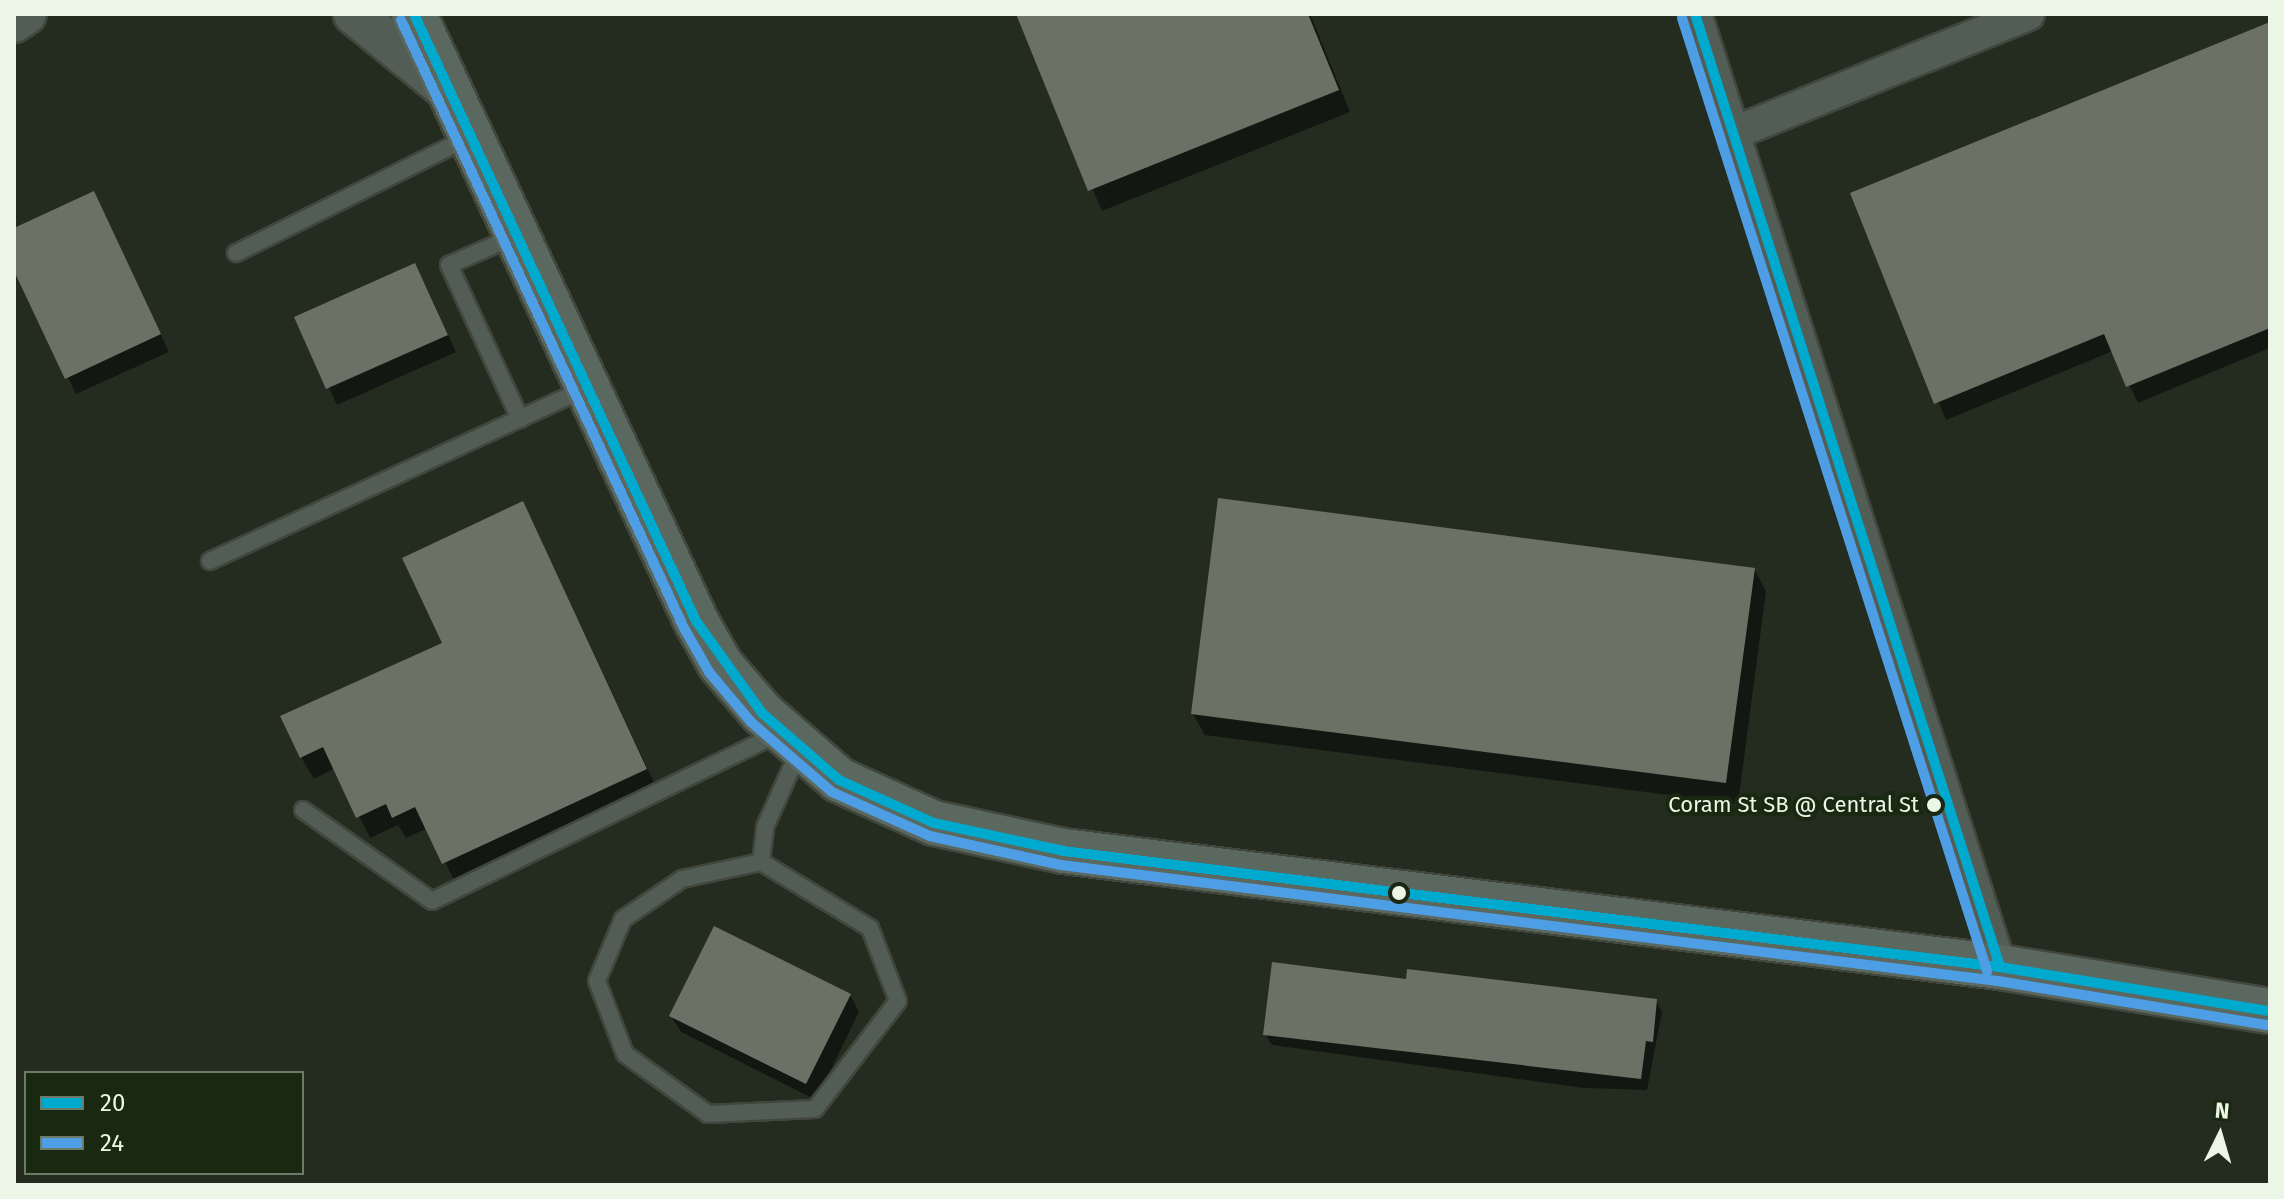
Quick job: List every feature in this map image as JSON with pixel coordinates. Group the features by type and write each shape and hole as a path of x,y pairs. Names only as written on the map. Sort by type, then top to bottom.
{"main road":[{"path":"414,14 720,664 790,742 886,805 1063,851 2000,967 2270,1011"}],"street":[{"path":"14,22 26,14"},
{"path":"354,14 450,92"},
{"path":"1695,14 2000,967"},
{"path":"1734,133 2028,14"}],"lane":[{"path":"236,253 471,136"},
{"path":"517,235 449,265 520,419"},
{"path":"210,561 588,388"},
{"path":"303,810 432,901 790,742"},
{"path":"761,862 765,827 790,742"},
{"path":"761,862 870,928 898,1001 815,1109 708,1114 625,1054 597,981 623,919 682,879 761,862"}],"building":[{"path":"1016,14 1308,14 1339,90 1088,191"},
{"path":"2270,22 2270,328 2126,387 2104,334 1934,404 1850,193"},
{"path":"94,191 161,334 65,379 14,271 14,228"},
{"path":"415,263 448,335 326,389 294,317"},
{"path":"1218,498 1755,568 1726,783 1191,714"},
{"path":"523,501 647,769 442,864 415,807 392,818 386,804 356,818 323,747 300,758 280,716 442,643 402,558"},
{"path":"714,926 851,994 806,1084 669,1016"},
{"path":"1272,962 1406,979 1407,969 1657,999 1653,1042 1646,1041 1641,1079 1263,1035"}],"transit line":[{"name":"20","path":"414,14 696,621 762,713 839,780 934,823 1063,851 2000,967 2270,1011"},
{"name":"20","path":"1695,14 2000,967"},
{"name":"24","path":"1682,18 1987,971"},
{"name":"24","path":"401,20 684,628 709,672 751,722 832,792 930,836 1061,865 1998,981 2268,1025"}],"place":[{"name":"Coram St SB @ Central St","path":"1934,805"}]}
